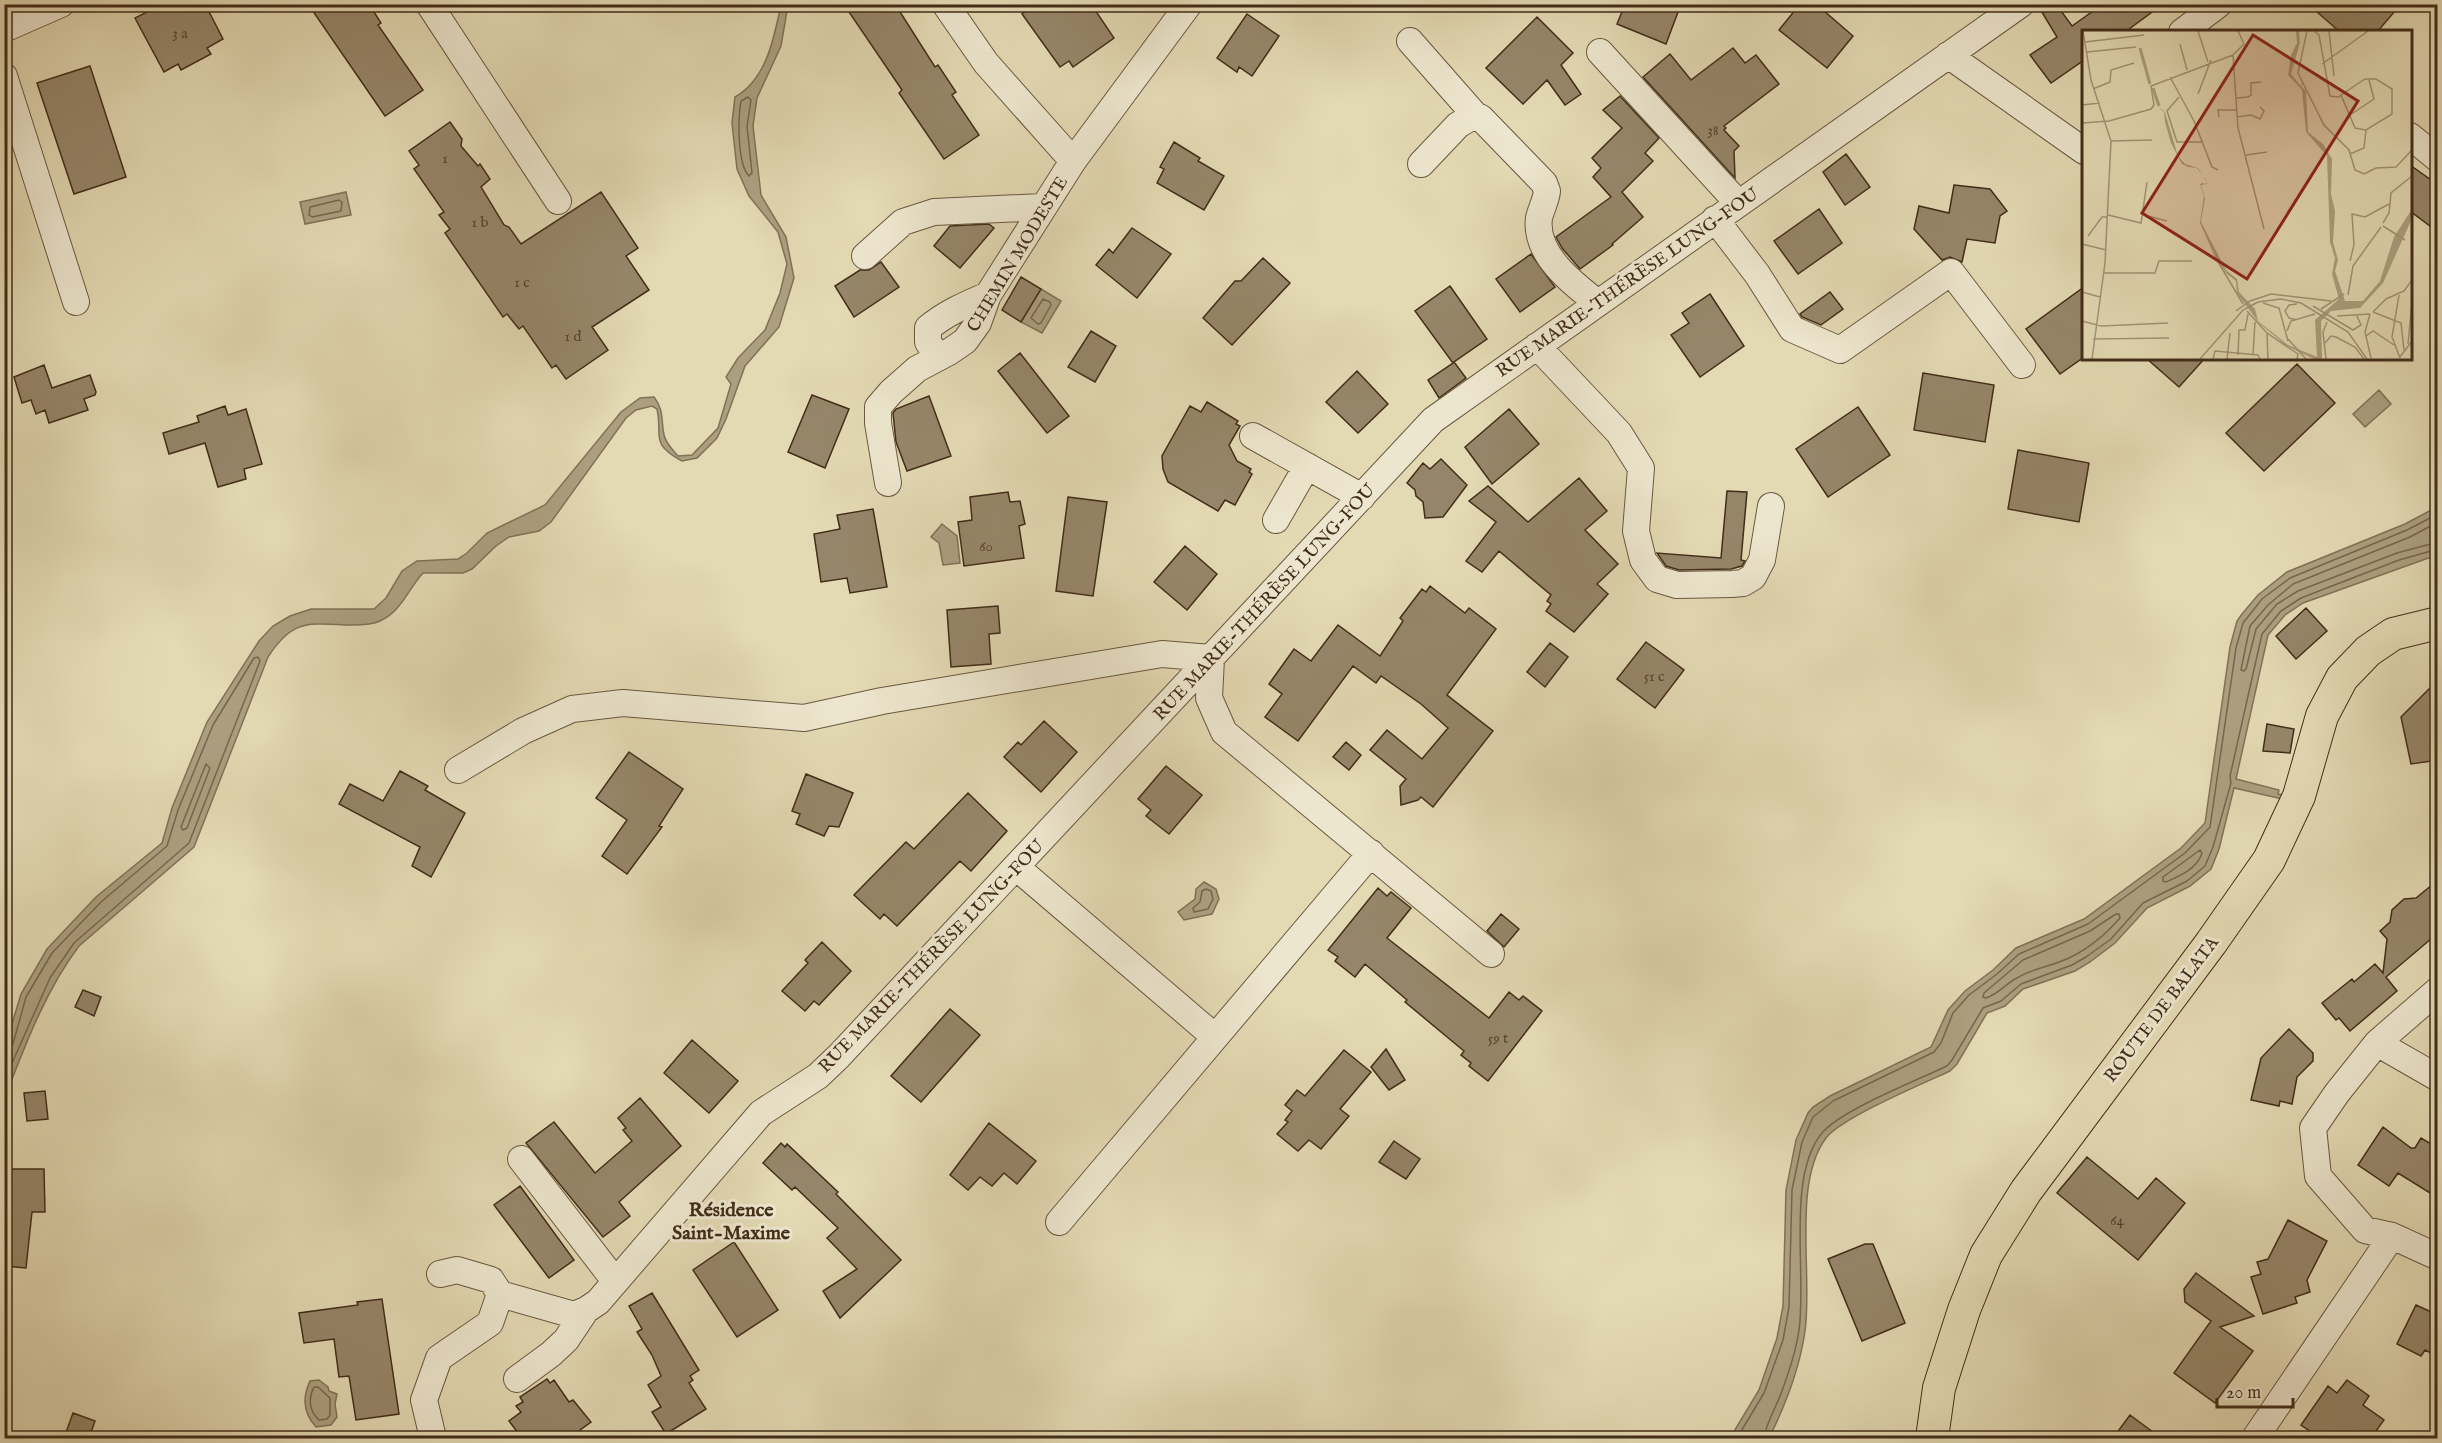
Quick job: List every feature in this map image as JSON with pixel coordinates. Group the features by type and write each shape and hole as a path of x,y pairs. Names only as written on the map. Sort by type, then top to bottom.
{"main road":[{"name":"ROUTE DE BALATA","path":"1932,1438 1939,1388 1964,1310 1986,1255 2026,1191 2270,860 2299,796 2322,716 2342,678 2368,651 2393,634 2438,623"}],"street":[{"path":"4,29 61,4"},
{"path":"429,4 558,201"},
{"name":"CHEMIN MODESTE","path":"945,4 986,63 1073,161"},
{"name":"CHEMIN MODESTE","path":"888,483 878,423 878,407 916,369 965,341 978,323 988,295 1042,207 1073,161 1189,4"},
{"name":"RUE MARIE-THÉRÈSE LUNG-FOU","path":"517,1379 566,1340 592,1306 761,1113 818,1076 839,1056 1433,420 2021,4"},
{"path":"2185,30 2219,4"},
{"path":"1410,41 1475,115 1481,118 1544,183 1547,191 1539,217 1542,242 1566,276 1598,303"},
{"path":"1600,52 1738,203"},
{"path":"1948,55 2082,150"},
{"path":"4,76 76,302"},
{"path":"1421,164 1458,125 1475,115"},
{"path":"2412,138 2438,159"},
{"path":"865,256 903,222 934,212 1042,207"},
{"path":"1715,219 1757,274 1792,329 1840,351 1951,272 2022,365"},
{"path":"1537,346 1619,433 1641,468 1636,531 1643,560 1657,579 1677,585 1721,585 1743,583 1753,577 1762,560 1771,506"},
{"path":"1253,436 1362,497"},
{"path":"1276,520 1307,466"},
{"path":"458,770 523,731 572,709 623,703 804,718 882,701 1162,654 1211,657 1209,698 1224,732 1491,954"},
{"path":"1059,1222 1371,853"},
{"path":"1016,867 1215,1037"},
{"path":"2438,990 2378,1044 2337,1093 2313,1128 2318,1176 2365,1230 2392,1236 2438,1257"},
{"path":"2378,1044 2438,1078"},
{"path":"521,1158 615,1281"},
{"path":"2255,1438 2392,1236"},
{"path":"440,1274 457,1270 491,1280 500,1294 574,1315 592,1306"},
{"path":"433,1438 424,1400 439,1358 490,1323 500,1294"}],"water":[{"path":"781,5 788,5 781,46 757,98 753,126 761,195 786,237 794,278 779,327 745,366 717,438 697,458 682,461 661,444 657,409 652,406 636,410 626,418 551,522 539,531 509,537 472,569 463,573 423,573 399,606 387,617 377,622 359,625 314,624 295,629 286,635 268,657 194,847 79,946 46,1000 5,1097 5,1047 21,994 47,949 96,897 162,843 172,808 207,722 259,641 273,626 290,616 311,609 374,609 386,598 402,571 417,561 458,559 487,533 545,505 621,412 640,398 654,397 661,411 665,438 678,456 692,455 718,428 731,384 726,377 738,358 765,330 780,293 787,264 778,232 749,196 737,169 732,123 735,97 755,80 762,68 772,43"},
{"path":"346,192 351,215 305,224 300,202"},
{"path":"1041,289 1061,301 1042,333 1021,322"},
{"path":"2379,390 2391,404 2365,427 2353,414"},
{"path":"2437,507 2437,555 2303,603 2285,615 2268,635 2236,779 2279,790 2278,794 2284,795 2282,799 2234,788 2219,849 2211,869 2190,886 2147,908 2115,943 2090,962 2075,971 2023,989 2005,1006 1987,1013 1957,1064 1950,1071 1865,1111 1826,1138 1816,1157 1810,1179 1806,1231 1807,1309 1803,1344 1796,1372 1769,1438 1730,1438 1759,1390 1777,1338 1783,1306 1786,1190 1796,1140 1808,1113 1830,1096 1931,1047 1948,1010 1965,991 1993,970 2016,948 2084,919 2181,848 2205,823 2230,647 2237,621 2242,614 2258,595 2287,572 2405,524"},
{"path":"942,524 957,536 960,563 943,565 939,543 931,537"},
{"path":"1204,882 1216,889 1219,899 1212,914 1184,920 1178,912 1195,899 1196,889"},
{"path":"319,1380 328,1387 329,1391 337,1394 335,1404 337,1417 331,1425 316,1427 306,1411 305,1399 310,1381"}],"building":[{"path":"155,4 205,4 223,39 207,48 211,54 181,70 178,64 164,72 135,18 151,10"},
{"path":"308,4 369,4 381,23 378,25 423,90 385,116"},
{"path":"860,4 895,4 935,67 938,65 956,92 952,95 979,135 944,159 899,93 902,90 849,12"},
{"path":"1036,4 1091,4 1114,38 1073,67 1069,61 1060,67 1022,14"},
{"path":"1625,4 1681,4 1666,44 1617,24"},
{"path":"1800,4 1816,4 1853,36 1827,68 1779,30"},
{"path":"2037,4 2056,4 2072,26 2103,4 2163,4 2128,30 2082,30 2082,61 2051,83 2030,55 2057,37"},
{"path":"2308,4 2401,4 2379,30 2338,30"},
{"path":"1247,14 1279,36 1252,76 1239,67 1237,72 1217,58"},
{"path":"1537,17 1573,53 1561,65 1581,94 1565,105 1547,80 1523,104 1486,68"},
{"path":"1733,48 1745,63 1756,55 1779,84 1724,126 1726,128 1724,130 1739,146 1734,151 1735,178 1643,77 1670,54 1691,80"},
{"path":"90,66 126,177 74,194 37,83"},
{"path":"1620,96 1659,138 1645,153 1653,161 1622,192 1643,217 1613,245 1580,269 1556,237 1611,197 1593,177 1601,168 1592,158 1622,128 1603,110"},
{"path":"450,122 462,139 461,146 478,166 480,164 490,179 481,187 504,225 509,227 521,244 601,192 638,248 626,256 649,290 592,327 608,350 566,379 556,365 552,368 523,326 519,329 507,314 503,317 445,233 450,229 439,215 444,212 414,169 419,165 409,151"},
{"path":"1174,142 1200,158 1198,161 1224,176 1204,210 1157,183 1164,169 1160,167"},
{"path":"1846,154 1870,187 1845,205 1823,172"},
{"path":"2412,166 2438,185 2438,232 2412,212"},
{"path":"1954,185 1990,189 2007,211 2000,216 1995,243 1967,239 1962,262 1950,257 1942,260 1914,229 1919,206 1949,213"},
{"path":"1819,209 1842,243 1798,274 1774,241"},
{"path":"989,224 994,228 960,268 934,246 950,226"},
{"path":"1132,228 1171,254 1137,298 1096,265 1109,249 1113,253"},
{"path":"1531,254 1555,287 1520,312 1496,279"},
{"path":"1263,258 1290,283 1232,345 1203,318 1235,281 1241,281"},
{"path":"881,262 899,287 854,317 835,286 860,270 869,270"},
{"path":"1021,277 1041,289 1021,322 1002,310"},
{"path":"1450,286 1487,339 1454,362 1466,378 1439,398 1428,380 1453,363 1415,311"},
{"path":"2082,288 2082,358 2060,374 2026,329"},
{"path":"1830,292 1843,309 1821,325 1802,317 1800,314"},
{"path":"1710,294 1744,346 1700,377 1671,335 1689,323 1682,313"},
{"path":"1091,331 1116,346 1095,382 1068,367"},
{"path":"1020,353 1069,416 1047,433 998,371"},
{"path":"2148,360 2203,360 2179,387"},
{"path":"2297,364 2335,403 2264,471 2226,433"},
{"path":"44,365 52,388 90,375 96,392 95,395 84,399 88,410 49,423 45,410 36,414 31,400 22,403 14,377"},
{"path":"1357,371 1388,404 1358,433 1326,402"},
{"path":"1923,373 1994,385 1985,442 1914,430"},
{"path":"812,395 849,409 825,468 788,452"},
{"path":"929,396 951,456 907,471 896,442 893,413 896,409"},
{"path":"1207,402 1238,421 1236,424 1240,426 1229,445 1237,461 1251,469 1249,472 1252,474 1235,505 1225,500 1218,511 1168,482 1163,469 1162,456 1190,406 1201,412"},
{"path":"225,406 228,415 246,409 262,464 244,469 246,479 218,487 205,443 169,454 163,433 199,422 197,416"},
{"path":"1858,407 1890,455 1828,497 1796,449"},
{"path":"1509,409 1539,444 1492,484 1465,447"},
{"path":"2018,450 2089,463 2079,522 2008,509"},
{"path":"1441,459 1467,485 1443,517 1425,518 1423,502 1407,483 1423,463 1430,469"},
{"path":"1579,478 1607,511 1585,530 1618,564 1597,584 1608,594 1574,632 1546,611 1551,604 1547,601 1551,595 1499,551 1482,572 1466,561 1496,522 1469,501 1488,486 1528,522"},
{"path":"1727,491 1747,492 1741,560 1745,561 1742,566 1731,569 1679,570 1666,566 1657,553 1721,558"},
{"path":"1008,492 1010,502 1020,501 1025,524 1019,526 1024,558 964,566 958,522 972,520 970,497"},
{"path":"1068,497 1107,502 1093,596 1056,591"},
{"path":"873,509 887,587 850,593 847,578 821,582 814,534 840,529 837,515"},
{"path":"1185,546 1217,574 1187,610 1154,582"},
{"path":"1430,586 1465,613 1469,608 1496,629 1447,695 1493,731 1433,807 1421,797 1401,805 1400,786 1406,779 1370,750 1387,730 1422,759 1448,728 1421,704 1381,676 1376,683 1353,666 1298,741 1265,717 1282,694 1269,684 1294,649 1311,661 1338,625 1380,656 1403,621 1400,618 1422,589 1426,592"},
{"path":"998,606 1000,633 989,634 991,664 951,667 947,610"},
{"path":"2306,608 2327,631 2296,659 2276,636"},
{"path":"1646,642 1684,670 1655,708 1617,679"},
{"path":"1550,643 1568,657 1545,687 1527,672"},
{"path":"2438,680 2438,760 2411,764 2401,717"},
{"path":"1044,721 1077,752 1041,792 1004,757 1018,742 1021,745"},
{"path":"2267,724 2294,729 2290,753 2263,751"},
{"path":"1346,742 1361,755 1349,770 1333,757"},
{"path":"629,752 683,789 659,826 662,827 627,874 602,856 627,820 596,798"},
{"path":"1166,766 1202,795 1169,834 1146,816 1151,810 1138,799"},
{"path":"400,771 428,786 425,790 465,813 431,877 412,866 420,847 339,804 350,784 383,801"},
{"path":"806,774 853,793 839,827 829,826 824,836 796,824 800,814 792,811"},
{"path":"968,793 1007,831 971,871 960,861 897,926 884,914 880,919 854,895 906,842 914,849"},
{"path":"2438,880 2438,933 2386,977 2397,991 2350,1031 2339,1018 2336,1020 2322,1003 2352,979 2354,982 2375,964 2383,973 2387,939 2380,931 2390,922 2392,910 2404,899 2416,898"},
{"path":"1378,888 1387,896 1391,892 1411,908 1387,938 1489,1018 1509,992 1519,1000 1523,996 1542,1011 1488,1081 1469,1066 1471,1063 1461,1055 1464,1051 1405,1002 1407,1000 1365,964 1355,977 1335,961 1338,957 1328,950"},
{"path":"1501,914 1519,929 1504,947 1487,931"},
{"path":"822,942 851,971 819,1005 814,1001 805,1011 782,991 808,963 805,960"},
{"path":"83,990 101,997 94,1016 75,1007"},
{"path":"950,1009 980,1035 921,1102 891,1076"},
{"path":"2289,1029 2313,1053 2313,1061 2297,1077 2292,1104 2280,1101 2279,1106 2251,1100 2261,1058"},
{"path":"692,1040 738,1081 709,1113 664,1073"},
{"path":"1386,1049 1405,1080 1389,1090 1371,1067"},
{"path":"1344,1050 1371,1072 1340,1109 1349,1116 1321,1149 1309,1140 1298,1151 1277,1134 1288,1122 1285,1120 1292,1111 1285,1105 1297,1090 1305,1096"},
{"path":"45,1091 48,1119 27,1121 24,1093"},
{"path":"640,1098 681,1146 619,1202 630,1216 603,1237 526,1143 554,1122 595,1173 632,1141 623,1130 626,1128 618,1118"},
{"path":"989,1123 1036,1161 1017,1184 1004,1173 992,1186 980,1177 968,1190 950,1175"},
{"path":"2383,1127 2411,1148 2415,1148 2421,1138 2438,1148 2438,1182 2430,1193 2398,1173 2389,1186 2358,1165"},
{"path":"1394,1141 1420,1159 1406,1179 1379,1162"},
{"path":"781,1143 785,1147 787,1144 838,1192 836,1194 901,1260 840,1318 823,1291 857,1269 827,1238 838,1228 795,1187 792,1190 763,1163"},
{"path":"2087,1157 2138,1199 2156,1178 2185,1203 2138,1260 2057,1193"},
{"path":"4,1169 44,1169 45,1212 32,1212 26,1268 4,1266"},
{"path":"520,1186 574,1260 549,1278 494,1205"},
{"path":"2288,1220 2327,1241 2307,1280 2310,1292 2295,1297 2297,1303 2263,1314 2251,1277 2261,1274 2257,1262 2268,1259"},
{"path":"734,1242 778,1310 737,1337 693,1270"},
{"path":"1865,1244 1873,1244 1905,1323 1862,1341 1828,1259"},
{"path":"2196,1273 2254,1316 2220,1327 2253,1351 2215,1403 2174,1373 2211,1321 2185,1302 2184,1289"},
{"path":"652,1293 699,1370 690,1376 693,1380 689,1383 706,1409 666,1434 652,1412 661,1407 648,1385 661,1376 652,1355 637,1332 642,1329 629,1306"},
{"path":"382,1299 399,1414 356,1420 349,1376 339,1377 334,1339 304,1343 299,1313 358,1305 357,1302"},
{"path":"2416,1305 2438,1315 2438,1343 2431,1353 2425,1350 2421,1356 2397,1344"},
{"path":"547,1379 550,1383 554,1380 569,1402 573,1400 591,1422 569,1438 522,1438 509,1421 521,1412 516,1406 523,1402 520,1397"},
{"path":"2347,1380 2369,1396 2363,1405 2384,1420 2371,1438 2320,1438 2301,1425 2328,1386 2337,1393"},
{"path":"73,1413 95,1421 89,1438 64,1438"},
{"path":"2130,1415 2161,1438 2113,1438"}],"district":[{"name":"Résidence Saint-Maxime","path":"731,1220"}]}
